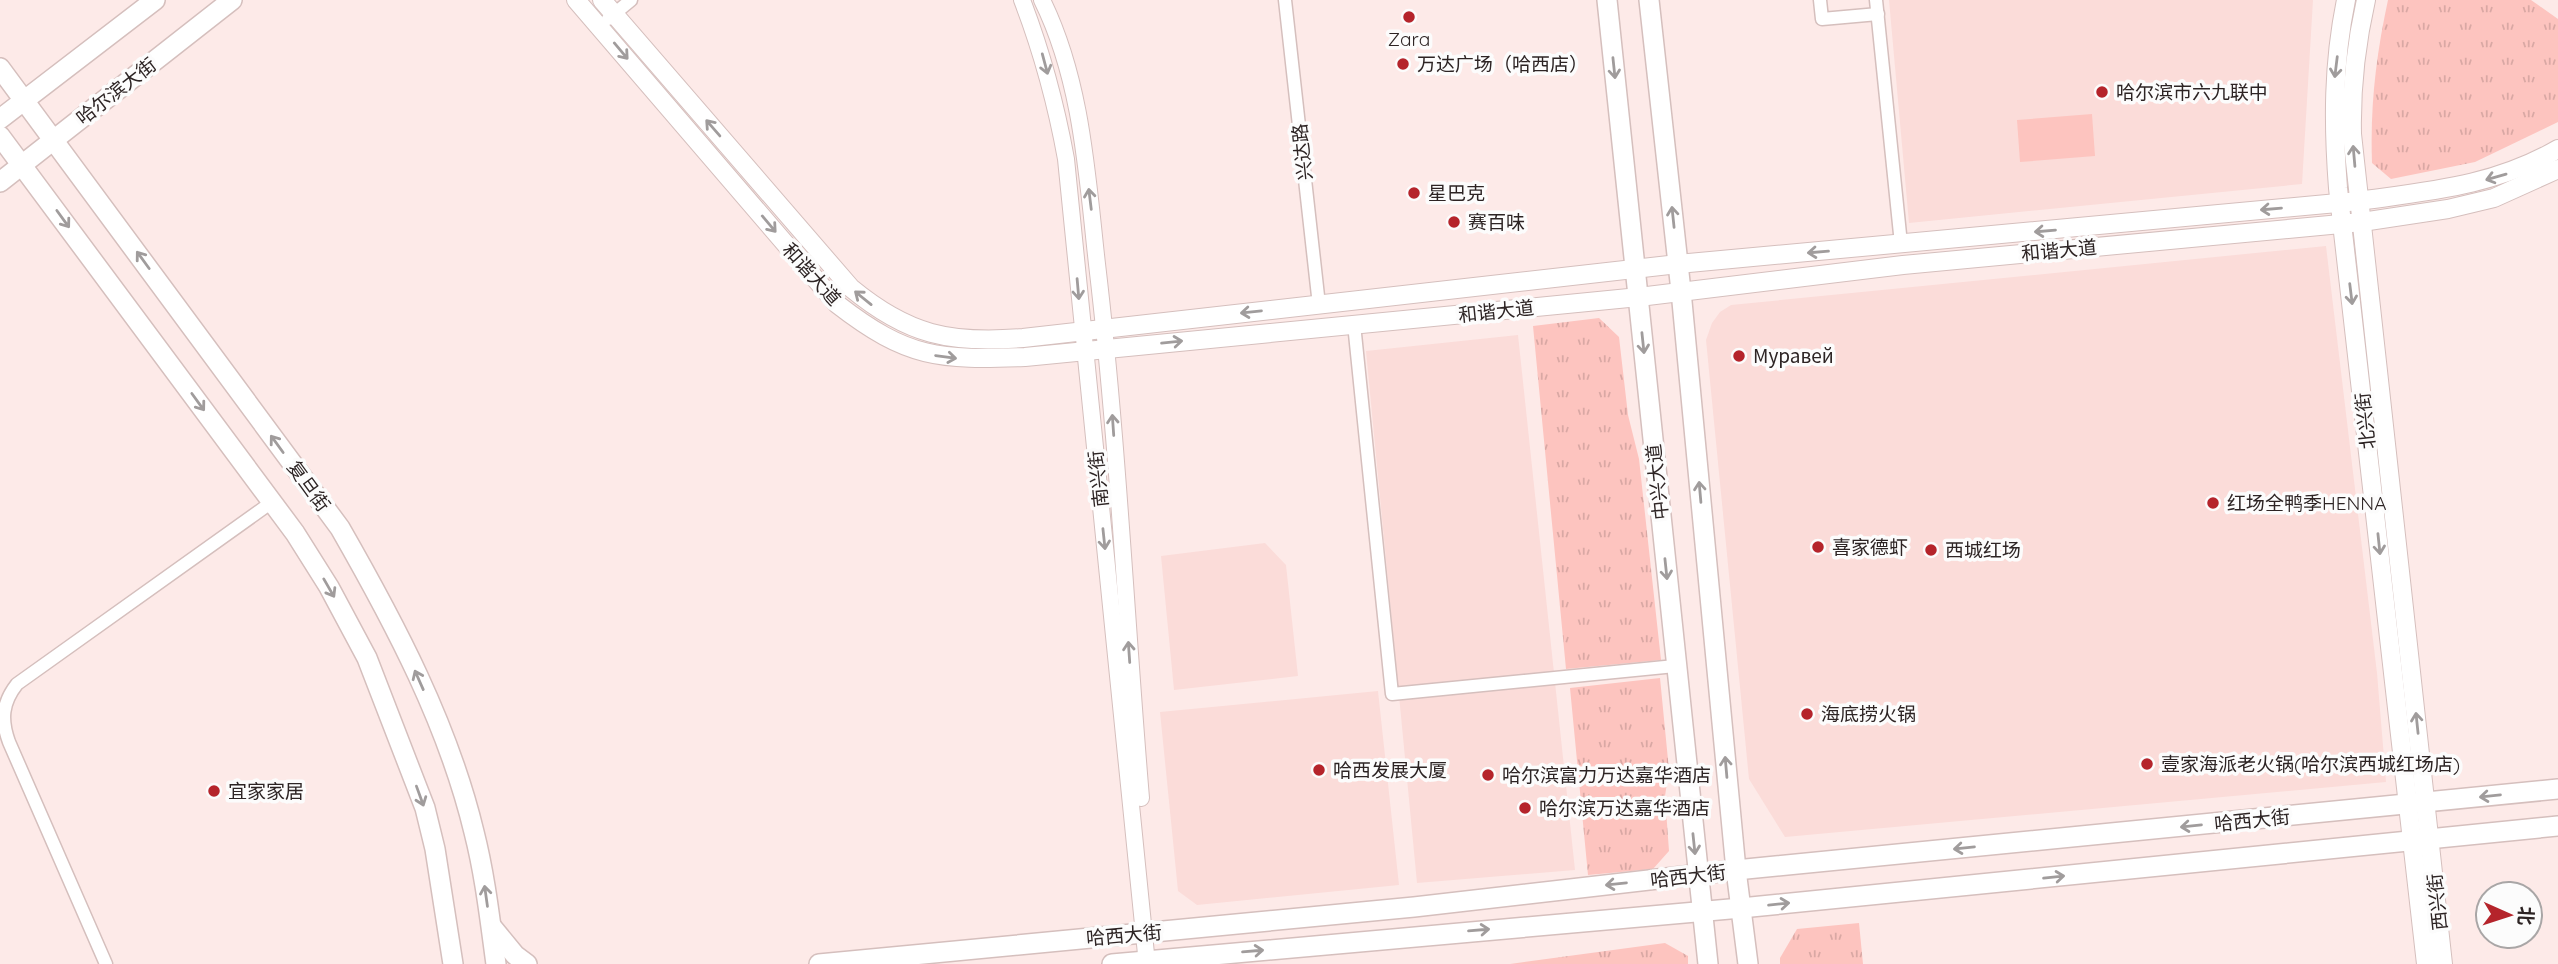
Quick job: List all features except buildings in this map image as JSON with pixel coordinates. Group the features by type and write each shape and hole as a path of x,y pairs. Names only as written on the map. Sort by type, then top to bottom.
{"main road":[{"path":"0,120 155,0"},
{"name":"哈尔滨大街","path":"0,182 232,0"},
{"name":"和谐大道","path":"576,0 837,304 891,341 947,358 1025,358 1639,297 1916,264 2362,222 2448,209 2494,198 2558,169"},
{"name":"中兴大道","path":"1607,0 1708,964"},
{"path":"1650,0 1681,291 1736,870 1748,964"},
{"name":"北兴街","path":"2346,0 2334,84 2334,138 2339,203 2417,804"},
{"name":"北兴街","path":"2366,0 2352,102 2359,201 2421,840"},
{"name":"和谐大道","path":"610,5 851,288 884,314 931,334 964,339 994,340 1105,329 1678,264 2359,201 2461,186 2492,178 2516,171 2558,149"},
{"name":"复旦街","path":"0,68 340,528 385,607 422,685 457,774 476,841 496,964"},
{"name":"复旦街","path":"0,136 272,502 322,576 367,658 425,808 453,964"},
{"name":"哈西大街","path":"819,964 1414,907 1736,870 2558,789"},
{"name":"哈西大街","path":"1112,964 1741,908 2558,826"},
{"name":"西兴街","path":"2421,840 2426,964"},
{"name":"西兴街","path":"2421,840 2443,964"},
{"path":"490,924 514,955 527,964"},
{"path":"439,964 446,953 449,931"}],"street":[{"path":"596,22 610,5 631,0"},
{"name":"南兴街","path":"1022,0 1040,47 1066,159 1082,331 1152,962"},
{"name":"南兴街","path":"1042,0 1050,18 1077,111 1105,329 1148,932"},
{"name":"兴达路","path":"1285,0 1319,305"},
{"path":"1820,0 1822,19 1878,14"},
{"path":"1876,0 1901,244"},
{"path":"1354,324 1392,694 1675,666"},
{"path":"106,964 3,727 6,702 17,684 272,502"}],"shaded area":[{"name":"哈尔滨市六九联中","path":"1889,0 2313,0 2302,184 1909,223"},
{"name":"西城红场","path":"2326,246 2377,673 2386,782 1785,837 1749,779 1706,340 1712,323 1720,312 1731,305"},
{"path":"1518,335 1575,870 1417,883 1366,351"},
{"path":"1265,543 1286,565 1298,676 1174,690 1161,556"},
{"path":"1378,691 1399,885 1197,905 1178,891 1160,712"}],"green space":[{"path":"2388,0 2531,0 2558,19 2558,122 2475,162 2391,179 2372,163 2375,81"},
{"path":"2092,114 2095,156 2020,162 2017,120"},
{"path":"1599,318 1619,337 1628,415 1639,459 1661,660 1566,669 1533,326"},
{"path":"1660,678 1669,770 1665,796 1669,851 1653,869 1588,875 1570,688"},
{"path":"1859,923 1863,964 1780,964 1780,958 1797,929"},
{"path":"1665,943 1688,956 1688,964 1510,964"}],"place":[{"name":"Zara","path":"1409,17"},
{"name":"万达广场（哈西店）","path":"1403,64"},
{"name":"哈尔滨市六九联中","path":"2102,92"},
{"name":"星巴克","path":"1414,193"},
{"name":"赛百味","path":"1454,222"},
{"name":"Муравей","path":"1739,356"},
{"name":"红场全鸭季HENNA","path":"2213,503"},
{"name":"喜家德虾","path":"1818,547"},
{"name":"西城红场","path":"1931,550"},
{"name":"海底捞火锅","path":"1807,714"},
{"name":"壹家海派老火锅(哈尔滨西城红场店)","path":"2147,764"},
{"name":"哈西发展大厦","path":"1319,770"},
{"name":"哈尔滨富力万达嘉华酒店","path":"1488,775"},
{"name":"宜家家居","path":"214,791"},
{"name":"哈尔滨万达嘉华酒店","path":"1525,808"}]}
